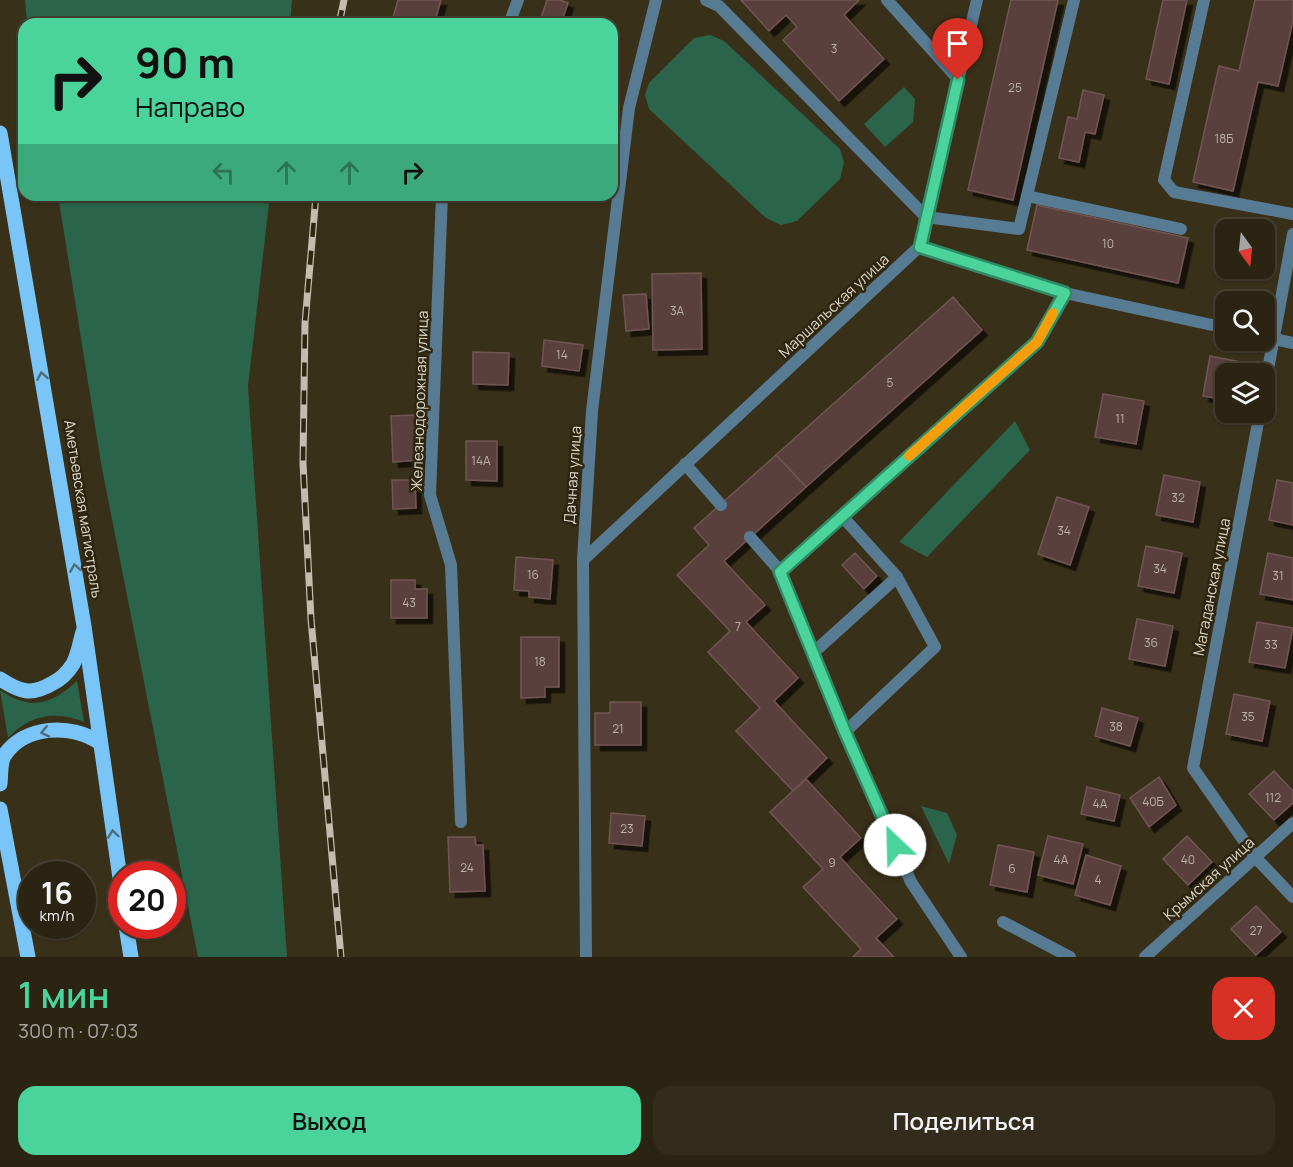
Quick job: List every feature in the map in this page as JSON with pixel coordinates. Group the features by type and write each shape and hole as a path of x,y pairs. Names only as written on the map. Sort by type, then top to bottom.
{"main road":[{"name":"Аметьевская магистраль","path":"0,133 84,626 117,861"},
{"path":"0,679 22,690 34,692 62,678 74,663 84,626"},
{"path":"0,784 3,758 27,736 57,729 78,731 100,742"},
{"path":"0,809 28,957"},
{"path":"128,939 131,957"}],"street":[{"path":"511,18 518,0"},
{"name":"Дачная улица","path":"618,198 629,108 656,0"},
{"path":"706,0 719,6 926,217 1018,230 1074,0"},
{"path":"887,0 958,80"},
{"path":"977,0 920,247 1065,293 1215,326"},
{"path":"1204,0 1164,180 1174,192 1293,214"},
{"path":"1027,196 1181,229"},
{"name":"Железнодорожная улица","path":"442,201 430,495 450,565 461,822"},
{"name":"Дачная улица","path":"586,957 583,560 592,411 618,201"},
{"path":"1275,312 1293,234"},
{"name":"Маршальская улица","path":"583,560 920,247"},
{"path":"780,572 1037,342 1065,293"},
{"path":"1275,339 1293,343"},
{"name":"Магаданская улица","path":"1256,858 1193,768 1258,423"},
{"path":"685,464 721,504"},
{"path":"842,516 897,577 935,647 845,732"},
{"path":"750,537 780,572 845,732 911,882 961,957"},
{"path":"813,653 897,577"},
{"name":"Крымская улица","path":"1145,957 1293,823"},
{"path":"1256,858 1293,897"},
{"path":"1003,922 1070,957"}],"green space":[{"path":"25,0 292,0 290,18 26,18"},
{"path":"710,35 724,41 840,149 844,162 840,179 797,221 781,225 766,218 649,109 645,95 649,83 694,38"},
{"path":"904,87 915,99 913,122 885,147 864,124"},
{"path":"59,201 269,201 248,386 287,957 198,957 186,896 186,861 179,861 101,463"},
{"path":"1015,421 1030,450 927,557 899,542"},
{"path":"77,681 84,722 63,716 43,717 25,724 8,738 0,690 21,701 40,702 58,695"},
{"path":"921,806 947,813 957,835 949,864"}],"building":[{"path":"398,0 441,0 436,18 393,18"},
{"path":"547,0 560,0 568,3 563,18 541,18"},
{"path":"741,0 859,0 844,15 884,59 839,101 783,40 797,27 786,15 769,31"},
{"path":"1011,0 1058,0 1013,200 968,190"},
{"path":"1163,0 1187,0 1169,84 1146,79"},
{"path":"1255,0 1293,0 1293,21 1278,86 1258,82 1233,191 1193,182 1219,66 1239,71"},
{"path":"1083,90 1104,95 1095,134 1085,132 1079,162 1059,158 1068,117 1077,119"},
{"path":"1037,205 1188,238 1178,283 1027,250"},
{"path":"701,273 702,349 653,350 652,274"},
{"path":"646,294 649,329 626,331 623,295"},
{"path":"953,297 982,330 806,487 776,455"},
{"path":"544,340 583,345 579,371 542,366"},
{"path":"473,352 509,353 508,385 473,384"},
{"path":"1210,356 1246,363 1215,363 1215,398 1203,396"},
{"path":"1103,394 1144,401 1136,444 1095,437"},
{"path":"418,415 420,460 393,462 391,416"},
{"path":"466,441 497,441 497,481 466,480"},
{"path":"776,455 806,487 724,561 765,605 746,622 798,678 774,701 827,758 793,791 736,731 760,708 708,652 730,631 677,575 709,545 694,528"},
{"path":"1164,475 1200,482 1193,522 1156,515"},
{"path":"392,480 415,480 416,508 393,509"},
{"path":"1277,480 1293,483 1293,525 1269,520"},
{"path":"1057,497 1089,507 1070,565 1038,554"},
{"path":"1146,546 1182,553 1174,593 1138,586"},
{"path":"855,553 877,576 864,589 842,565"},
{"path":"1268,553 1293,558 1293,600 1260,594"},
{"path":"516,557 553,560 550,599 529,597 529,591 514,590"},
{"path":"391,580 415,580 415,589 427,589 427,618 391,618"},
{"path":"1137,619 1173,626 1165,666 1129,659"},
{"path":"1257,622 1293,628 1285,668 1249,662"},
{"path":"521,637 559,637 559,687 545,687 545,697 521,698"},
{"path":"1234,694 1270,701 1262,741 1226,734"},
{"path":"610,702 641,702 641,745 595,745 595,713 610,713"},
{"path":"1102,708 1138,718 1130,746 1095,736"},
{"path":"1274,771 1293,791 1293,803 1274,820 1249,794"},
{"path":"1159,777 1176,805 1149,827 1130,798"},
{"path":"806,779 861,838 840,857 897,919 876,938 894,957 853,957 861,949 803,887 823,869 770,812"},
{"path":"1087,787 1120,795 1114,821 1081,814"},
{"path":"611,813 645,816 642,846 609,843"},
{"path":"1048,836 1083,844 1073,884 1038,875"},
{"path":"1187,836 1212,862 1188,885 1163,859"},
{"path":"448,837 475,837 476,845 483,845 485,891 450,892"},
{"path":"998,845 1034,852 1027,892 990,885"},
{"path":"1086,855 1121,866 1110,905 1075,895"},
{"path":"1256,906 1281,932 1256,955 1231,929"}],"railway":[{"path":"340,18 344,0"},
{"path":"315,201 305,323 303,463 311,619 341,957"}],"slow traffic":[{"path":"909,456 1037,342 1053,313"}],"route":[{"path":"895,845 845,732 780,572 1037,342 1065,293 920,247 958,80"}]}
